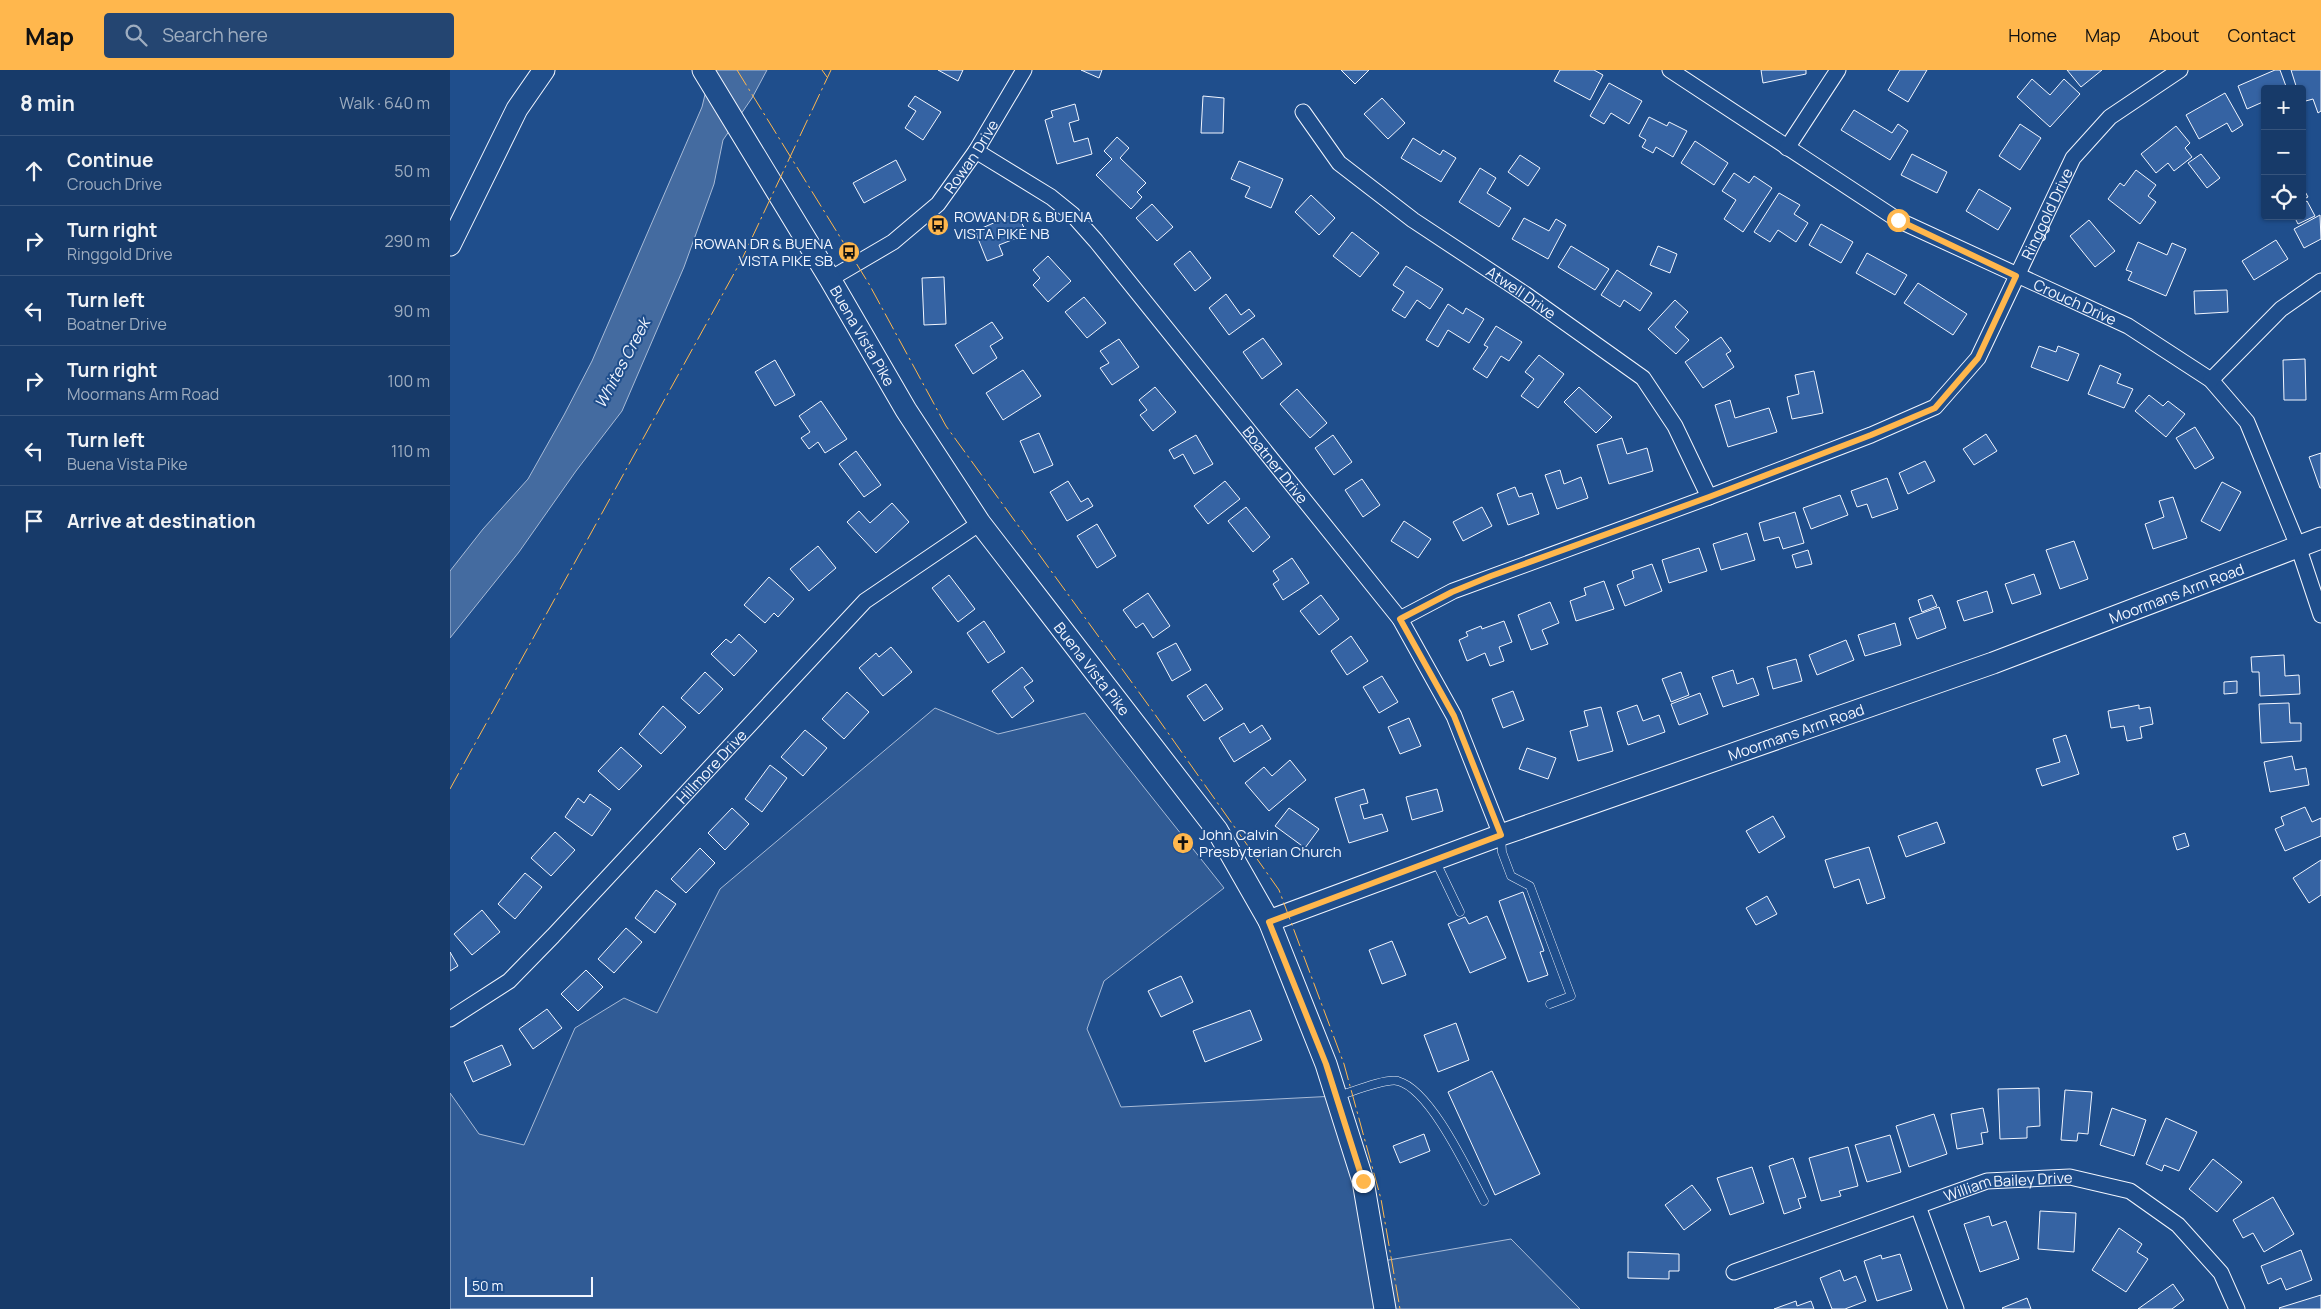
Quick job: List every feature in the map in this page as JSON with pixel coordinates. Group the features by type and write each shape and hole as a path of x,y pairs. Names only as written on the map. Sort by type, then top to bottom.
{"main road":[{"path":"450,245 517,109 544,70"},
{"name":"Buena Vista Pike","path":"703,70 770,184 830,279 906,410 980,523 1217,830 1269,922 1326,1064 1363,1181 1385,1309"},
{"name":"Moormans Arm Road","path":"1269,922 1501,835 1984,666 2321,538"}],"street":[{"name":"Rowan Drive","path":"830,279 893,242 938,204 976,151 1024,70"},
{"name":"Crouch Drive","path":"1670,70 1898,220 2128,326 2211,380 2247,422 2298,546 2321,615"},
{"path":"1787,148 1838,70"},
{"name":"Ringgold Drive","path":"1400,619 1452,592 1476,582 1709,497 1871,435 1935,408 1978,358 2073,158 2110,117 2180,70"},
{"name":"Atwell Drive","path":"1304,112 1340,163 1354,174 1413,220 1525,294 1643,378 1675,426 1709,497"},
{"name":"Boatner Drive","path":"976,151 1051,197 1072,214 1096,241 1400,619 1454,716 1501,835"},
{"path":"2211,380 2281,309 2321,281"},
{"name":"Hillmore Drive","path":"450,1019 509,981 865,601 980,523"},
{"name":"William Bailey Drive","path":"1734,1272 1987,1181 2070,1177 2130,1191 2178,1225 2221,1273 2237,1309"},
{"path":"1918,1206 1956,1309"}],"lane":[{"path":"1501,835 1502,852 1511,876 1530,886 1571,996 1550,1004"},
{"path":"1435,860 1460,912"},
{"path":"1336,1096 1396,1080 1414,1089 1440,1122 1484,1201"}],"shaded area":[{"path":"935,708 998,734 1085,713 1224,888 1104,981 1087,1029 1121,1107 1336,1096 1377,1262 1511,1239 1580,1309 450,1309 450,1093 479,1134 524,1145 575,1028 624,998 657,1013 720,889"}],"water":[{"name":"Whites Creek","path":"711,70 767,70 752,98 723,140 714,184 684,267 622,411 576,471 519,552 450,638 450,571 483,529 528,479 564,415 592,361 702,107"}],"building":[{"path":"938,70 963,70 958,81"},
{"path":"1081,70 1102,70 1099,78"},
{"path":"1341,70 1369,70 1355,84"},
{"path":"1560,70 1594,70 1603,75 1590,100 1554,81"},
{"path":"1761,70 1806,70 1806,74 1763,83"},
{"path":"1900,70 1927,70 1908,102 1888,90"},
{"path":"2067,70 2102,70 2081,87"},
{"path":"2275,70 2280,70 2286,85 2261,85 2261,103 2247,109 2238,86"},
{"path":"2291,70 2321,70 2321,111 2318,113 2313,99 2306,101 2306,85 2296,85"},
{"path":"2032,79 2050,95 2064,79 2080,94 2050,127 2017,97"},
{"path":"1609,83 1642,101 1629,124 1611,113 1604,124 1590,116"},
{"path":"2225,93 2243,125 2232,132 2227,123 2199,139 2186,115"},
{"path":"915,96 941,112 923,140 905,128 916,111 908,106"},
{"path":"1203,96 1224,98 1223,133 1201,133"},
{"path":"1382,98 1405,123 1388,139 1364,114"},
{"path":"1075,104 1079,120 1069,123 1074,142 1088,138 1092,154 1057,164 1045,120 1053,117 1051,111"},
{"path":"1854,110 1892,133 1898,124 1908,131 1890,160 1841,130"},
{"path":"1649,117 1667,126 1669,122 1687,131 1673,157 1656,147 1653,153 1642,147 1646,140 1639,136"},
{"path":"2020,124 2041,138 2020,170 1999,156"},
{"path":"2176,126 2190,143 2185,148 2192,157 2174,171 2168,163 2156,173 2141,154"},
{"path":"1117,137 1129,148 1120,158 1146,183 1137,192 1142,197 1131,209 1096,175 1112,159 1104,151"},
{"path":"1413,138 1440,155 1443,150 1456,158 1441,182 1401,158"},
{"path":"1695,141 1728,163 1714,185 1681,163"},
{"path":"1912,154 1947,172 1937,193 1901,175"},
{"path":"2201,154 2220,178 2207,188 2188,163"},
{"path":"1520,155 1540,168 1528,186 1508,172"},
{"path":"896,160 906,180 864,203 853,183"},
{"path":"1239,161 1283,179 1271,208 1245,197 1250,187 1231,179"},
{"path":"1480,168 1496,178 1487,193 1511,208 1499,227 1459,202"},
{"path":"2136,170 2156,185 2148,196 2156,202 2140,224 2108,199 2120,183 2124,186"},
{"path":"1734,173 1749,183 1754,176 1772,188 1743,232 1724,219 1736,200 1722,191"},
{"path":"1979,189 2011,208 1998,230 1966,211"},
{"path":"1779,193 1800,205 1794,214 1808,223 1796,242 1778,230 1770,242 1754,232"},
{"path":"1311,195 1335,218 1319,235 1295,212"},
{"path":"2306,202 2315,216 2298,224 2296,220 2306,220"},
{"path":"1152,204 1173,227 1157,241 1136,218"},
{"path":"1017,213 1027,234 999,245 1003,255 987,261 975,231"},
{"path":"2320,215 2321,239 2304,248 2294,229"},
{"path":"1524,218 1549,231 1556,219 1566,225 1548,259 1512,239"},
{"path":"2089,220 2115,251 2095,267 2070,236"},
{"path":"1821,224 1853,242 1841,263 1809,245"},
{"path":"1352,232 1379,253 1360,277 1333,256"},
{"path":"2276,240 2288,259 2254,280 2242,261"},
{"path":"2138,242 2167,255 2172,243 2186,249 2166,296 2128,280 2132,272 2126,270"},
{"path":"1571,246 1609,269 1595,290 1558,267"},
{"path":"1658,246 1677,254 1670,273 1650,265"},
{"path":"1190,251 1211,278 1195,291 1174,264"},
{"path":"1867,253 1907,275 1895,295 1856,273"},
{"path":"1048,256 1071,281 1048,302 1033,285 1040,278 1033,270"},
{"path":"1406,266 1443,289 1430,309 1417,300 1405,318 1392,310 1404,292 1393,285"},
{"path":"1617,270 1652,293 1640,311 1624,300 1620,307 1601,295"},
{"path":"944,277 946,324 924,325 922,278"},
{"path":"1918,283 1967,314 1953,335 1904,303"},
{"path":"2227,290 2228,312 2195,314 2194,291"},
{"path":"1226,294 1241,315 1249,309 1255,316 1229,335 1209,308"},
{"path":"1084,297 1106,323 1087,338 1065,312"},
{"path":"1675,300 1688,312 1675,327 1689,340 1676,354 1648,329"},
{"path":"1448,304 1463,314 1466,308 1484,319 1469,343 1448,330 1438,347 1426,340"},
{"path":"992,322 1003,338 990,346 997,358 973,374 955,345"},
{"path":"1496,326 1522,342 1509,361 1501,356 1487,378 1473,369 1488,347 1484,345"},
{"path":"1721,337 1731,351 1726,354 1734,367 1703,388 1685,362"},
{"path":"1263,338 1282,364 1262,379 1243,352"},
{"path":"1119,339 1139,367 1112,385 1100,368 1109,363 1100,351"},
{"path":"2039,346 2056,352 2058,346 2079,354 2068,381 2031,367"},
{"path":"1539,355 1564,374 1538,408 1521,396 1534,379 1525,372"},
{"path":"2305,359 2306,400 2284,400 2283,360"},
{"path":"775,360 795,395 775,406 755,372"},
{"path":"2100,365 2121,374 2117,383 2133,389 2124,408 2088,394"},
{"path":"1023,370 1041,396 1003,420 986,393"},
{"path":"1814,371 1823,413 1792,419 1787,397 1799,394 1795,375"},
{"path":"1155,387 1176,412 1153,431 1140,415 1147,410 1139,400"},
{"path":"1579,387 1612,417 1596,433 1564,402"},
{"path":"1297,389 1327,423 1310,438 1280,404"},
{"path":"2149,395 2163,406 2168,401 2185,414 2166,437 2135,411"},
{"path":"1730,400 1735,418 1769,408 1777,432 1728,447 1715,405"},
{"path":"821,401 847,439 825,453 818,442 809,449 801,438 810,432 799,416"},
{"path":"2195,427 2214,458 2195,469 2176,438"},
{"path":"1039,433 1053,465 1034,473 1020,441"},
{"path":"1986,434 1997,451 1974,465 1963,449"},
{"path":"1196,435 1213,464 1194,474 1183,454 1174,459 1169,450"},
{"path":"1333,435 1352,462 1334,475 1315,448"},
{"path":"1622,438 1627,454 1647,448 1653,471 1609,484 1597,445"},
{"path":"856,451 881,485 864,497 839,464"},
{"path":"2321,453 2321,488 2320,488 2309,457"},
{"path":"1925,461 1935,481 1908,494 1899,473"},
{"path":"1560,470 1564,484 1581,477 1588,498 1557,509 1545,475"},
{"path":"1887,478 1898,509 1872,518 1867,504 1857,507 1851,491"},
{"path":"1362,479 1380,505 1363,517 1345,490"},
{"path":"1068,481 1081,502 1088,498 1093,506 1067,521 1050,492"},
{"path":"1225,481 1240,499 1208,524 1194,506"},
{"path":"2222,482 2241,492 2220,531 2201,521"},
{"path":"1515,487 1519,497 1532,493 1539,514 1508,525 1497,494"},
{"path":"1840,495 1848,515 1811,529 1803,508"},
{"path":"2173,497 2187,538 2153,549 2145,524 2164,517 2159,501"},
{"path":"892,503 909,522 876,553 847,522 859,511 870,523"},
{"path":"1246,507 1270,537 1253,552 1228,521"},
{"path":"1482,507 1492,526 1463,541 1453,522"},
{"path":"1795,512 1804,543 1783,549 1779,537 1764,541 1759,523"},
{"path":"1404,521 1431,539 1418,558 1391,541"},
{"path":"1097,524 1116,556 1097,568 1077,536"},
{"path":"1747,533 1755,560 1721,570 1713,544"},
{"path":"2074,541 2088,579 2060,589 2046,550"},
{"path":"818,546 836,568 809,591 790,569"},
{"path":"1699,548 1707,571 1669,583 1662,560"},
{"path":"1808,550 1812,564 1796,568 1792,555"},
{"path":"1292,558 1309,583 1283,600 1273,584 1279,580 1273,571"},
{"path":"1652,564 1662,591 1625,606 1617,585 1634,578 1632,571"},
{"path":"2034,574 2041,594 2012,604 2005,584"},
{"path":"949,575 975,609 958,622 932,588"},
{"path":"769,577 794,599 778,617 774,613 765,623 744,605"},
{"path":"1604,581 1614,609 1576,621 1570,601 1586,595 1584,588"},
{"path":"1987,591 1993,612 1964,621 1957,601"},
{"path":"1148,593 1170,626 1153,638 1143,623 1136,628 1123,610"},
{"path":"1321,595 1339,619 1319,635 1300,611"},
{"path":"1932,595 1937,606 1922,612 1918,600"},
{"path":"1550,602 1559,623 1542,630 1548,644 1531,650 1518,615"},
{"path":"1939,607 1946,628 1917,639 1909,618"},
{"path":"984,621 1005,652 988,663 967,633"},
{"path":"1504,621 1512,642 1499,647 1504,661 1490,666 1485,653 1467,661 1459,640 1468,636 1466,632 1481,626 1482,629"},
{"path":"1895,623 1901,645 1865,656 1858,635"},
{"path":"739,634 757,651 734,676 711,654 726,639 731,643"},
{"path":"1351,636 1368,661 1347,675 1331,651"},
{"path":"1846,640 1854,660 1817,675 1809,655"},
{"path":"1176,643 1191,670 1172,681 1157,653"},
{"path":"891,647 912,672 883,696 859,668 876,653 879,657"},
{"path":"2284,655 2285,676 2299,675 2300,694 2260,696 2259,672 2252,672 2251,657"},
{"path":"1796,659 1802,681 1773,689 1767,667"},
{"path":"1022,667 1033,681 1024,687 1034,701 1012,718 992,691"},
{"path":"1733,670 1737,684 1753,678 1759,695 1723,707 1712,677"},
{"path":"705,672 723,689 699,714 681,698"},
{"path":"1681,672 1689,695 1671,702 1662,679"},
{"path":"1382,676 1398,702 1379,713 1363,687"},
{"path":"2237,681 2237,693 2224,694 2224,682"},
{"path":"1206,684 1223,709 1204,721 1187,696"},
{"path":"1513,691 1524,720 1503,728 1492,699"},
{"path":"847,692 869,712 844,739 822,719"},
{"path":"1700,693 1708,714 1679,725 1671,704"},
{"path":"2289,703 2290,723 2301,723 2301,741 2261,743 2259,704"},
{"path":"1637,705 1643,721 1659,715 1665,732 1628,745 1617,712"},
{"path":"2139,705 2139,709 2150,707 2153,724 2140,727 2142,738 2127,741 2124,726 2111,728 2108,711"},
{"path":"663,706 686,727 661,754 639,734"},
{"path":"1601,707 1613,751 1578,761 1570,731 1588,726 1584,711"},
{"path":"1409,718 1421,746 1400,754 1388,727"},
{"path":"1244,723 1250,733 1262,725 1271,739 1234,762 1219,738"},
{"path":"805,730 827,748 803,776 781,757"},
{"path":"2066,735 2079,774 2042,786 2036,769 2060,762 2053,739"},
{"path":"621,747 642,766 619,790 598,771"},
{"path":"1527,748 1556,758 1548,779 1519,769"},
{"path":"2292,756 2295,770 2306,768 2309,785 2270,792 2264,762"},
{"path":"1290,760 1306,780 1269,811 1245,783 1264,767 1272,776"},
{"path":"770,765 787,778 762,812 745,799"},
{"path":"1364,789 1368,803 1360,805 1364,819 1382,814 1388,831 1349,843 1335,798"},
{"path":"1437,789 1443,811 1412,820 1406,797"},
{"path":"590,794 611,809 592,836 565,817 578,798 584,803"},
{"path":"2305,807 2312,822 2321,818 2321,836 2285,851 2275,829 2284,825 2281,817"},
{"path":"732,808 749,824 725,850 708,833"},
{"path":"1289,808 1319,829 1305,848 1275,826"},
{"path":"1773,816 1785,837 1759,853 1746,831"},
{"path":"1937,822 1945,843 1906,857 1898,836"},
{"path":"555,832 575,850 551,876 531,858"},
{"path":"2185,833 2189,846 2177,850 2173,837"},
{"path":"1869,847 1885,898 1867,904 1859,879 1834,888 1825,860"},
{"path":"700,848 715,863 686,893 671,879"},
{"path":"2321,860 2321,895 2309,903 2293,878"},
{"path":"525,873 542,887 515,919 498,904"},
{"path":"656,890 676,904 655,933 635,918"},
{"path":"1523,892 1544,951 1540,952 1548,975 1528,982 1499,901"},
{"path":"1767,896 1777,914 1756,925 1746,908"},
{"path":"482,910 500,932 472,955 454,934"},
{"path":"1487,916 1506,958 1470,973 1448,924 1465,917 1469,924"},
{"path":"626,928 642,942 614,973 598,959"},
{"path":"1392,941 1406,975 1382,984 1369,950"},
{"path":"450,952 458,966 450,971"},
{"path":"586,970 603,987 578,1011 561,994"},
{"path":"1181,976 1193,1002 1161,1017 1148,991"},
{"path":"547,1009 562,1028 533,1049 519,1029"},
{"path":"1250,1010 1262,1040 1205,1062 1193,1031"},
{"path":"1456,1023 1469,1060 1438,1072 1424,1035"},
{"path":"502,1045 511,1065 473,1082 464,1062"},
{"path":"1492,1071 1540,1174 1495,1195 1448,1092"},
{"path":"2039,1088 2040,1126 2027,1127 2027,1138 2000,1139 1998,1089"},
{"path":"2065,1090 2092,1092 2088,1134 2078,1133 2077,1141 2061,1140"},
{"path":"1983,1108 1988,1132 1981,1133 1983,1144 1957,1149 1951,1114"},
{"path":"2112,1108 2146,1120 2134,1156 2100,1145"},
{"path":"1934,1114 1947,1154 1909,1167 1896,1126"},
{"path":"2166,1118 2197,1132 2179,1171 2164,1165 2162,1171 2146,1164"},
{"path":"1424,1134 1430,1151 1400,1163 1393,1146"},
{"path":"1890,1135 1901,1172 1867,1182 1855,1145"},
{"path":"1848,1147 1858,1186 1839,1191 1841,1196 1821,1201 1809,1158"},
{"path":"1793,1158 1806,1197 1798,1199 1801,1208 1784,1214 1769,1166"},
{"path":"2213,1159 2242,1182 2217,1212 2189,1189"},
{"path":"1752,1167 1764,1203 1730,1215 1717,1178"},
{"path":"1692,1185 1711,1210 1684,1230 1665,1205"},
{"path":"2273,1197 2294,1234 2264,1252 2253,1233 2243,1238 2233,1220"},
{"path":"2040,1211 2076,1213 2074,1252 2038,1249"},
{"path":"1989,1216 1992,1226 2006,1221 2019,1259 1980,1272 1964,1224"},
{"path":"2119,1228 2142,1244 2137,1252 2148,1259 2126,1292 2092,1270"},
{"path":"2301,1250 2312,1280 2286,1290 2281,1278 2268,1284 2261,1266"},
{"path":"1628,1252 1679,1254 1679,1271 1669,1271 1669,1279 1628,1278"},
{"path":"1900,1254 1912,1290 1877,1301 1864,1261 1881,1255 1882,1259"},
{"path":"1840,1270 1844,1281 1856,1276 1866,1301 1845,1309 1832,1309 1820,1278"},
{"path":"2173,1284 2184,1300 2172,1309 2138,1309"},
{"path":"2321,1295 2321,1309 2279,1308"},
{"path":"2027,1298 2031,1309 2002,1308"},
{"path":"1796,1301 1797,1306 1811,1301 1814,1309 1774,1309"}],"power":[{"path":"737,70 869,284 946,426 1154,713 1279,890 1344,1064 1381,1199 1400,1309"},
{"path":"822,70 827,77"},
{"path":"450,789 742,259 831,70"}],"place":[{"name":"ROWAN DR & BUENA VISTA PIKE NB","path":"938,225"},
{"name":"ROWAN DR & BUENA VISTA PIKE SB","path":"849,252"},
{"name":"John Calvin Presbyterian Church","path":"1183,843"}],"route":[{"path":"1363,1181 1326,1064 1269,922 1501,835 1454,716 1400,619 1452,592 1491,576 1709,497 1871,435 1935,408 1978,358 2016,276 1898,220"}]}
